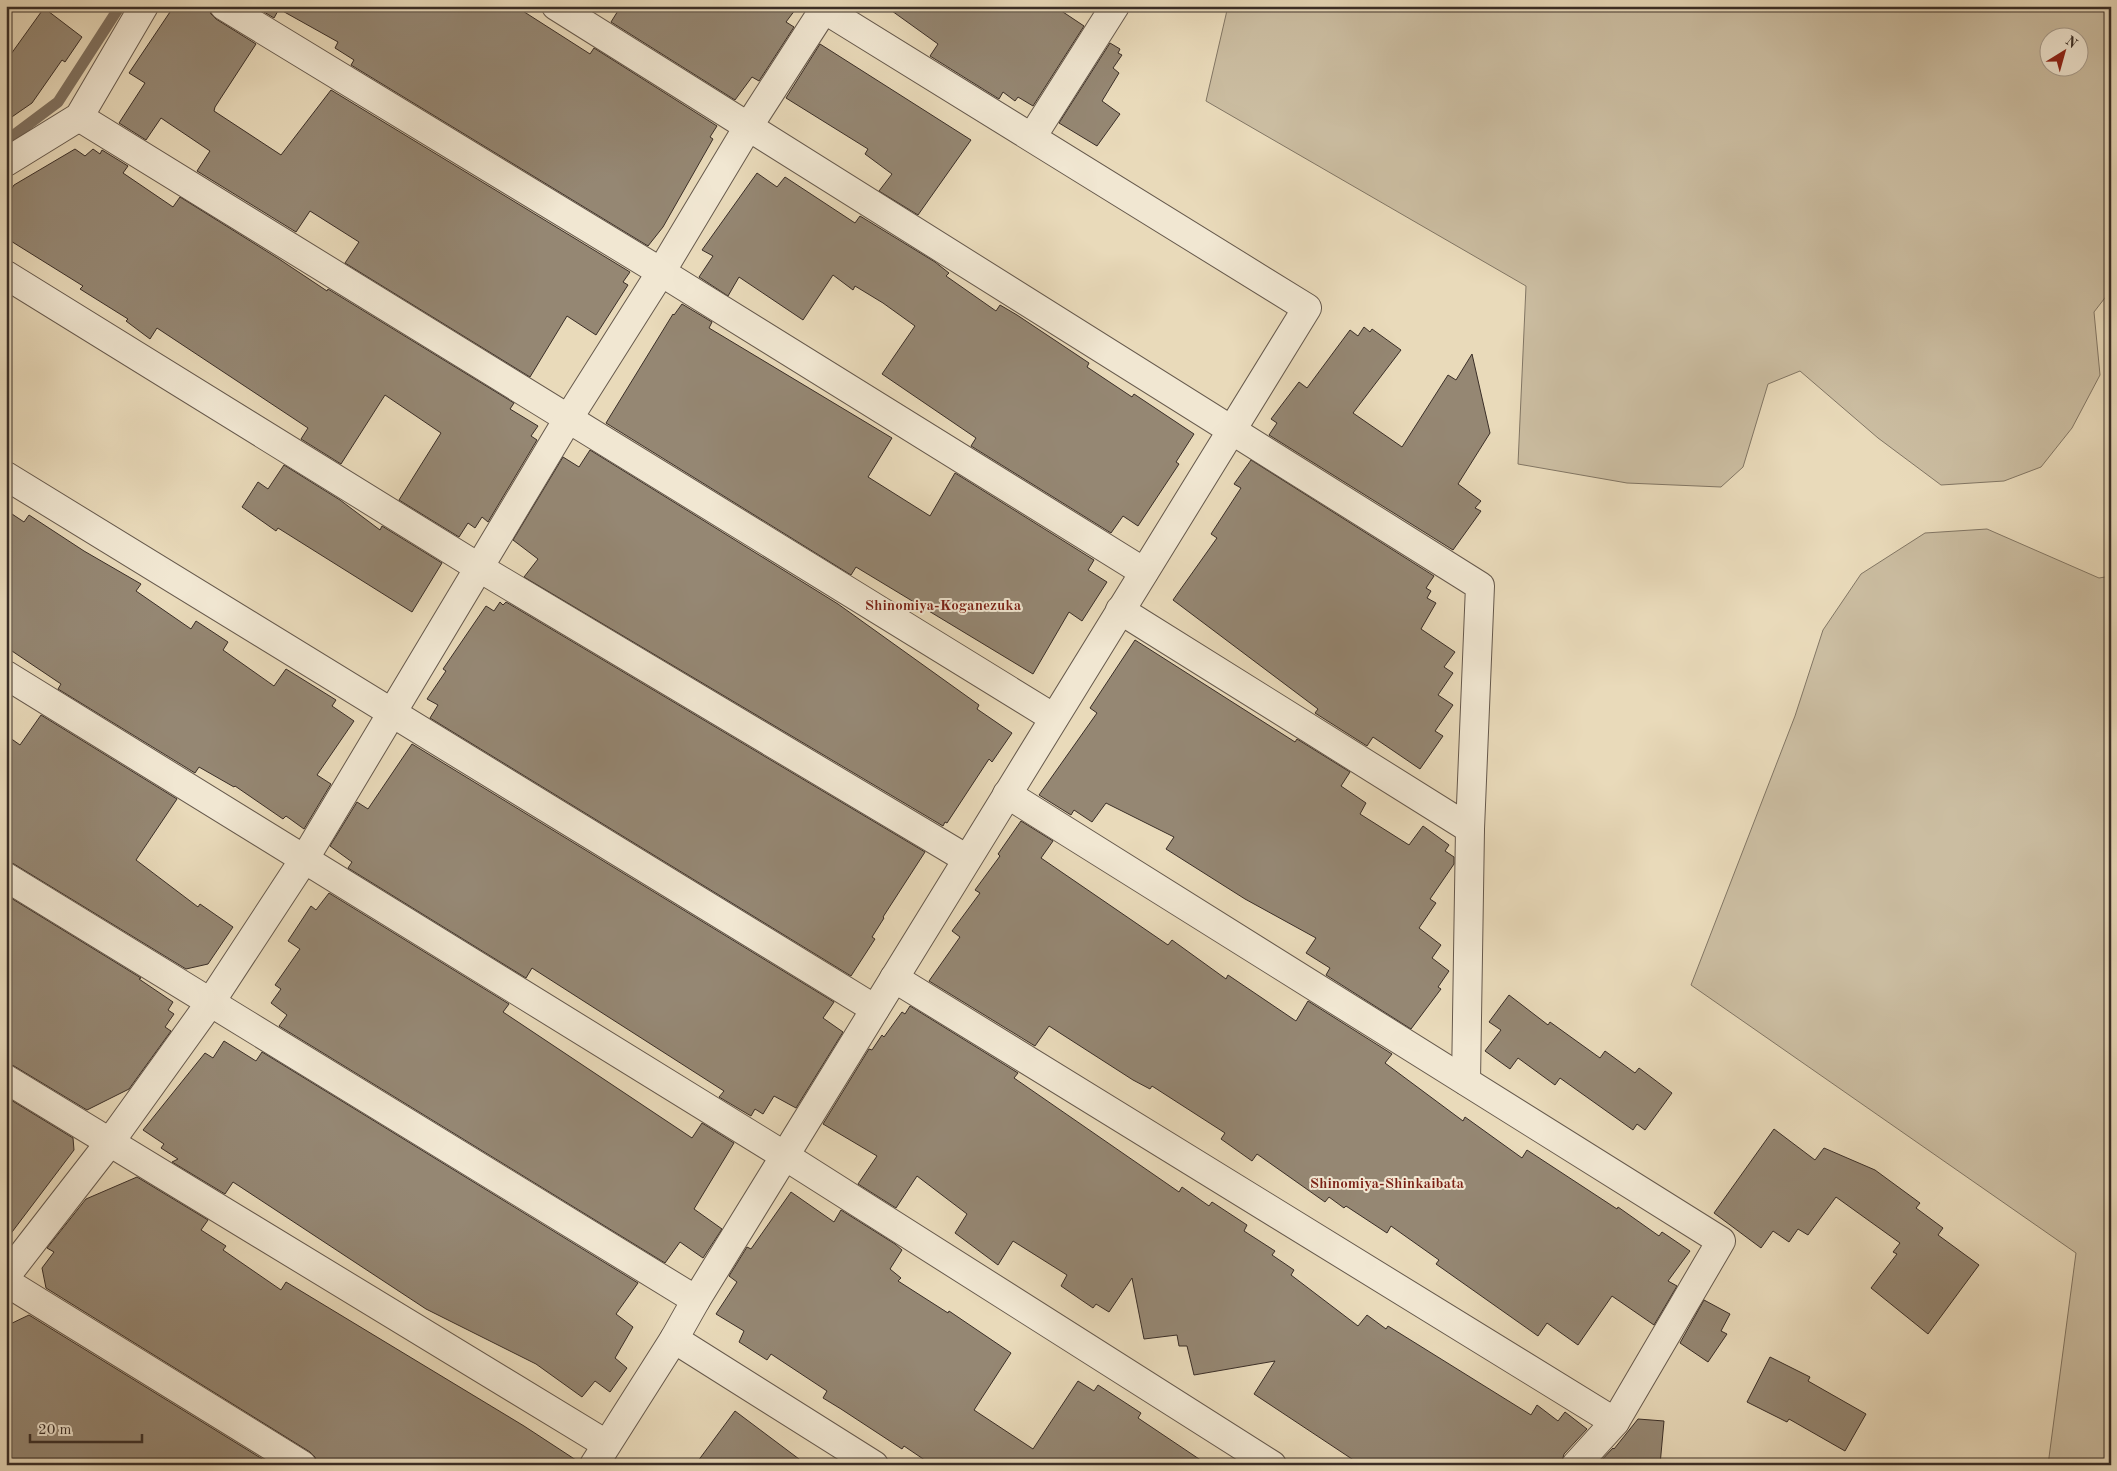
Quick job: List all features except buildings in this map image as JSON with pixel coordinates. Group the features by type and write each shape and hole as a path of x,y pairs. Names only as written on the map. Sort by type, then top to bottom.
{"street":[{"path":"6,162 79,117 144,6"},
{"path":"224,6 661,272 1144,572"},
{"path":"556,6 1480,586 1470,829 1466,1080"},
{"path":"1032,137 1115,6"},
{"path":"6,1079 110,1142 600,1454 674,1339 696,1300 1307,308 823,7 661,272 568,419 305,858 210,1002 110,1142 6,1276"},
{"path":"79,117 1054,718"},
{"path":"6,276 478,568 967,859"},
{"path":"6,476 875,1009"},
{"path":"1120,610 1470,829"},
{"path":"6,675 785,1156 1272,1465"},
{"path":"1007,794 1466,1080 1721,1242 1615,1422 1576,1465"},
{"path":"6,877 696,1300"},
{"path":"894,978 1615,1422"},
{"path":"6,1282 302,1465"},
{"path":"674,1339 874,1465"}],"shaded area":[{"path":"1228,6 2111,6 2111,290 2094,312 2100,375 2072,428 2041,467 2004,481 1941,485 1878,438 1800,371 1768,384 1743,467 1721,487 1627,483 1518,464 1526,286 1206,101"},
{"path":"1987,529 2099,578 2111,576 2111,1465 2048,1465 2076,1253 1691,985 1795,716 1823,630 1861,574 1925,533"}],"waterway":[{"path":"6,141 58,102 120,6"}],"district":[{"name":"Shinomiya-Koganezuka","path":"943,606"},
{"name":"Shinomiya-Shinkaibata","path":"1387,1184"}]}
